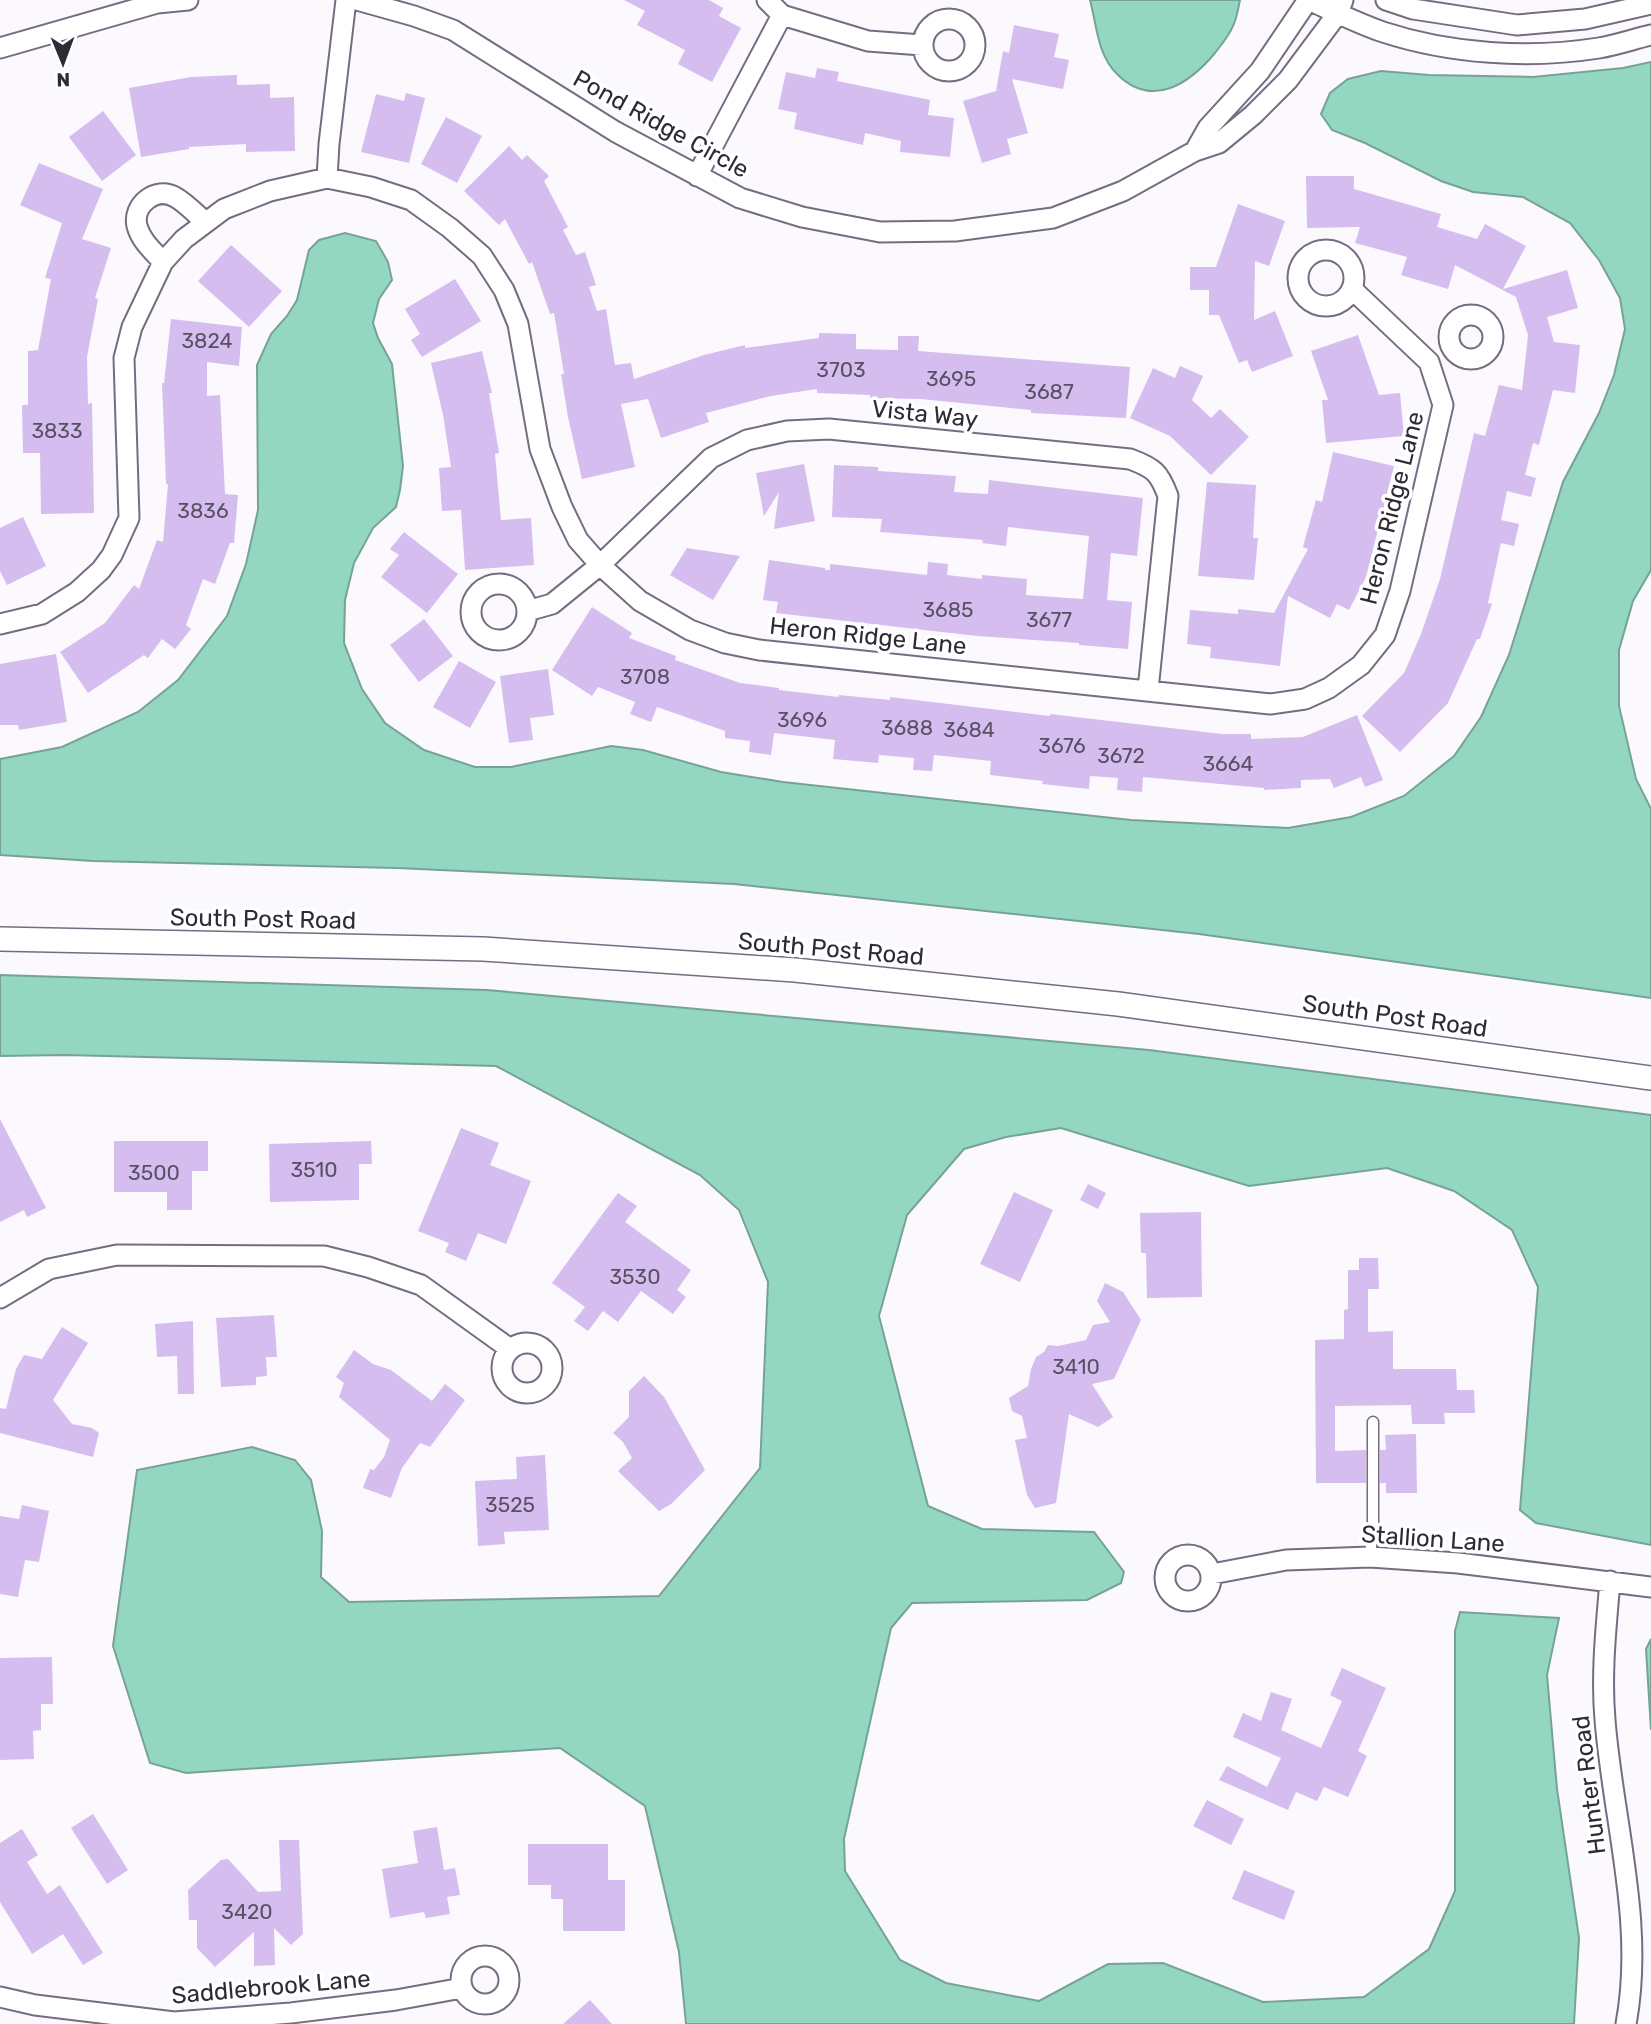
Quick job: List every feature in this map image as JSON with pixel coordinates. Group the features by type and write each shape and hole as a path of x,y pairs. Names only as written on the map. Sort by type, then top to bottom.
{"street":[{"path":"0,48 157,3 188,0"},
{"path":"327,178 332,108 346,0"},
{"name":"Pond Ridge Circle","path":"356,0 453,30 616,132 740,198 802,217 880,232 956,231 1053,218 1123,191 1195,151 1219,142 1254,115 1288,80 1340,7"},
{"path":"767,0 782,15 868,41 922,45"},
{"path":"1308,0 1340,7 1381,31 1420,42 1479,51 1528,53 1599,48 1651,35"},
{"name":"Pond Ridge Circle","path":"1195,151 1208,128 1260,71 1308,0"},
{"path":"1386,0 1413,9 1517,25 1585,19 1651,4"},
{"path":"696,176 782,15"},
{"name":"Heron Ridge Lane","path":"0,624 43,614 77,592 101,570 112,555 129,518 124,358 132,327 163,262 184,239 224,209 270,191 327,178 371,187 411,200 450,228 482,256 504,290 518,324 540,449 578,540 600,565 640,601 690,631 725,643 759,650 1270,704 1305,699 1329,688 1362,665 1385,635 1400,591 1443,405 1429,362 1353,290"},
{"path":"163,262 143,240 136,223 140,207 152,196 162,192 176,197 205,222"},
{"path":"1429,362 1453,349"},
{"name":"Vista Way","path":"527,611 552,604 600,565 711,458 747,440 787,431 829,429 1130,459 1149,466 1161,477 1168,496 1148,690"},
{"name":"South Post Road","path":"0,940 482,949 795,970 1118,1004 1651,1078"},
{"path":"0,1298 49,1269 117,1255 324,1256 421,1285 510,1349"},
{"name":"Stallion Lane","path":"1212,1574 1286,1560 1370,1557 1458,1563 1651,1587"},
{"name":"Hunter Road","path":"1610,1581 1603,1659 1605,1721 1633,1936 1632,1993 1626,2024"},
{"name":"Saddlebrook Lane","path":"0,1997 35,2006 174,2022 370,2003 462,1988"}],"lane":[{"path":"1370,1557 1373,1525 1373,1422"}],"shaded area":[{"path":"1090,0 1240,0 1231,30 1205,64 1183,82 1157,91 1131,85 1111,67 1099,40"},
{"path":"1651,62 1651,570 1633,601 1619,650 1619,706 1636,779 1651,809 1651,998 1199,934 734,884 397,868 93,861 0,855 0,759 62,747 138,712 178,680 227,616 246,564 258,510 257,365 271,334 297,300 309,250 319,240 345,233 376,241 388,262 392,280 379,299 373,323 392,364 403,466 396,507 373,528 354,563 345,600 344,643 362,689 385,723 424,750 475,767 511,767 611,746 643,750 721,772 783,782 1131,820 1288,828 1351,817 1404,796 1454,756 1481,717 1509,655 1563,482 1599,413 1614,375 1625,329 1620,298 1599,260 1570,223 1523,197 1473,192 1441,181 1365,143 1332,130 1321,114 1330,93 1348,79 1381,71 1429,75 1533,77 1623,68"},
{"path":"0,975 487,990 1149,1050 1651,1115 1651,1545 1536,1523 1520,1510 1538,1287 1512,1230 1454,1191 1387,1168 1249,1186 1061,1128 1006,1137 964,1149 907,1215 879,1316 928,1506 982,1529 1094,1532 1124,1572 1121,1583 1087,1600 912,1603 891,1628 844,1839 845,1871 900,1960 946,1983 1039,2001 1108,1964 1163,1963 1263,2002 1364,1997 1429,1949 1455,1891 1455,1631 1460,1612 1559,1618 1547,1675 1557,1789 1579,1938 1574,2024 686,2024 679,1952 645,1806 560,1748 186,1773 150,1763 113,1646 137,1470 252,1447 295,1460 311,1480 322,1531 321,1577 349,1602 659,1596 760,1468 768,1282 739,1210 700,1175 496,1066 65,1055 0,1056"},
{"path":"1651,1639 1651,1730 1646,1649"}],"building":[{"path":"624,0 709,0 723,8 719,16 741,28 712,82 678,64 685,50 637,25 645,11"},
{"path":"1014,25 1059,34 1054,57 1069,60 1063,89 1012,79 1028,133 1007,139 1011,154 982,163 963,101 996,91 1003,51 1009,53"},
{"path":"817,68 839,72 837,81 930,100 928,115 954,118 950,157 900,152 901,141 865,133 863,145 794,129 797,113 778,109 786,72 815,78"},
{"path":"237,75 237,85 270,84 270,98 294,97 295,151 246,152 246,144 189,147 141,157 129,88 191,77"},
{"path":"406,93 425,98 409,163 361,152 376,94 404,101"},
{"path":"103,111 136,155 102,181 69,137"},
{"path":"446,117 482,136 457,183 421,164"},
{"path":"509,146 522,160 527,155 549,176 544,181 568,227 563,230 576,255 585,252 596,285 589,287 597,311 606,309 615,365 631,363 634,379 704,355 745,345 745,348 819,338 819,333 856,334 856,349 898,350 898,336 919,336 918,351 1130,367 1126,418 1031,413 1031,410 921,399 870,398 870,395 817,393 817,389 771,396 706,413 709,422 661,438 648,399 621,404 635,467 582,479 568,417 554,313 550,314 532,262 529,264 505,219 499,225 464,191"},
{"path":"39,163 103,189 82,239 111,248 95,298 98,299 87,357 88,404 92,403 94,513 41,514 40,453 23,453 22,405 28,405 28,351 38,350 51,279 45,278 62,223 20,205"},
{"path":"1306,176 1354,176 1354,189 1441,214 1437,227 1477,239 1485,224 1526,246 1503,289 1567,270 1578,308 1547,317 1554,342 1580,345 1575,393 1553,390 1539,445 1533,443 1525,475 1536,478 1531,497 1507,491 1501,520 1519,524 1514,546 1501,543 1488,603 1492,604 1480,639 1477,639 1448,703 1400,752 1362,716 1404,673 1421,634 1440,579 1474,433 1485,436 1499,385 1522,390 1528,335 1516,297 1455,265 1448,289 1401,275 1407,257 1355,243 1360,227 1307,228"},
{"path":"1238,204 1285,221 1269,266 1255,261 1254,320 1275,311 1293,356 1252,372 1247,360 1239,363 1219,315 1209,315 1209,290 1190,290 1190,267 1216,267"},
{"path":"231,245 282,291 249,327 198,281"},
{"path":"455,279 481,321 422,357 411,340 420,334 405,309"},
{"path":"171,319 242,327 239,366 207,362 207,396 220,395 225,494 238,495 234,543 230,543 215,584 203,579 186,625 191,629 175,649 162,639 148,658 144,655 88,693 60,652 105,623 134,585 139,589 157,540 163,542 168,484 162,383"},
{"path":"1358,335 1379,395 1400,393 1404,436 1326,443 1322,400 1328,400 1311,351"},
{"path":"482,351 492,393 489,393 499,453 495,454 501,520 531,518 534,565 465,570 461,510 442,511 439,468 451,467 431,363"},
{"path":"1180,366 1203,376 1192,400 1211,418 1220,409 1249,437 1211,475 1170,436 1130,418 1153,368 1175,378"},
{"path":"1333,452 1394,466 1366,577 1349,610 1337,604 1330,618 1288,596 1280,666 1210,658 1211,647 1187,644 1190,610 1238,614 1238,609 1274,613 1308,549 1303,547 1316,500 1322,502"},
{"path":"804,464 815,521 774,529 779,492 764,516 756,473"},
{"path":"834,465 956,476 954,492 988,494 989,480 1143,498 1137,556 1111,553 1107,600 1132,602 1128,649 977,636 776,613 778,602 763,600 769,560 825,570 830,570 830,564 927,575 928,562 948,564 947,575 982,579 982,575 1027,579 1026,595 1083,599 1089,536 1008,527 1006,546 982,543 983,540 880,532 882,519 832,517"},
{"path":"1207,482 1256,485 1253,538 1258,538 1254,580 1198,576"},
{"path":"23,517 46,566 7,585 0,571 0,528"},
{"path":"404,532 458,574 427,613 381,577 399,555 390,549"},
{"path":"687,548 740,556 713,600 670,575"},
{"path":"592,607 632,633 629,638 676,656 675,660 740,683 779,690 839,697 890,700 890,697 1222,734 1251,734 1251,739 1303,737 1357,715 1383,780 1365,787 1361,777 1334,788 1330,779 1301,780 1301,788 1264,790 1143,777 1142,792 1117,790 1118,778 1090,776 1089,789 990,775 991,761 934,755 932,771 913,770 914,758 879,755 878,763 833,759 835,740 774,733 771,755 749,752 750,741 725,738 725,731 657,707 651,722 630,714 635,702 598,687 592,696 552,670"},
{"path":"424,619 453,656 419,682 390,645"},
{"path":"56,654 67,722 19,730 18,725 0,725 0,664"},
{"path":"459,661 496,682 470,728 433,707"},
{"path":"548,669 554,715 530,718 533,740 509,743 500,676"},
{"path":"0,1119 46,1208 27,1217 24,1210 0,1222"},
{"path":"461,1128 499,1143 490,1165 531,1181 506,1244 478,1233 466,1261 445,1252 449,1243 418,1231"},
{"path":"114,1141 208,1141 208,1171 192,1171 192,1210 167,1210 167,1192 114,1192"},
{"path":"371,1141 372,1164 359,1164 359,1200 270,1202 269,1144"},
{"path":"1088,1184 1106,1193 1098,1209 1080,1200"},
{"path":"1014,1192 1053,1210 1020,1282 980,1264"},
{"path":"618,1193 637,1206 625,1222 691,1270 677,1290 686,1297 673,1314 641,1291 618,1322 603,1311 588,1331 574,1321 585,1307 552,1283"},
{"path":"1201,1212 1202,1297 1147,1298 1146,1253 1141,1253 1140,1213"},
{"path":"1359,1258 1378,1258 1379,1289 1368,1289 1368,1332 1393,1331 1393,1369 1456,1369 1457,1390 1474,1390 1475,1413 1444,1413 1445,1424 1412,1424 1411,1405 1335,1406 1335,1451 1366,1450 1366,1483 1316,1483 1315,1340 1344,1339 1344,1310 1348,1309 1348,1270 1359,1270"},
{"path":"1105,1283 1123,1292 1141,1320 1114,1379 1092,1384 1113,1417 1098,1427 1069,1414 1056,1503 1035,1508 1027,1495 1015,1440 1027,1438 1022,1416 1012,1411 1009,1398 1028,1386 1036,1357 1044,1352 1048,1345 1058,1346 1086,1340 1093,1325 1110,1322 1097,1301"},
{"path":"274,1315 277,1357 266,1357 267,1376 256,1377 256,1385 221,1387 216,1318"},
{"path":"193,1321 194,1394 178,1394 177,1356 157,1357 155,1324"},
{"path":"62,1327 88,1343 53,1400 72,1424 92,1428 99,1433 93,1457 0,1433 0,1408 6,1409 16,1369 24,1355 42,1359"},
{"path":"354,1350 373,1364 391,1370 432,1401 445,1384 465,1400 430,1447 420,1443 402,1468 391,1498 363,1488 370,1469 374,1470 384,1457 390,1440 339,1397 344,1383 336,1377"},
{"path":"644,1376 664,1397 705,1470 671,1504 659,1511 618,1471 632,1458 623,1442 613,1433 629,1417 629,1391"},
{"path":"1416,1434 1417,1493 1386,1493 1386,1483 1380,1483 1380,1450 1386,1450 1385,1435"},
{"path":"545,1455 549,1530 504,1532 505,1544 478,1546 475,1481 517,1479 516,1457"},
{"path":"22,1505 49,1511 39,1562 25,1560 18,1597 0,1594 0,1516 19,1519"},
{"path":"52,1657 53,1704 41,1704 41,1730 33,1731 34,1759 0,1760 0,1658"},
{"path":"1342,1668 1386,1688 1358,1751 1367,1756 1348,1797 1324,1787 1317,1801 1296,1792 1288,1810 1219,1780 1227,1766 1267,1787 1281,1758 1233,1737 1243,1713 1261,1721 1271,1692 1292,1699 1281,1730 1321,1748 1342,1701 1330,1695"},
{"path":"1207,1800 1244,1819 1231,1845 1193,1826"},
{"path":"93,1814 128,1870 107,1884 71,1828"},
{"path":"437,1827 444,1870 455,1868 460,1895 447,1897 450,1914 426,1918 424,1912 390,1918 382,1869 418,1863 413,1831"},
{"path":"22,1829 38,1855 27,1862 47,1894 60,1885 103,1953 83,1965 63,1934 32,1954 0,1902 0,1843"},
{"path":"279,1840 299,1840 303,1934 291,1945 274,1928 275,1965 254,1966 254,1932 215,1967 197,1948 197,1920 189,1920 188,1890 221,1860 228,1859 258,1892 281,1891"},
{"path":"528,1844 608,1844 608,1880 625,1880 625,1931 563,1931 563,1899 551,1899 551,1885 528,1885"},
{"path":"1244,1870 1295,1891 1284,1920 1232,1899"},
{"path":"590,2000 612,2024 563,2024"}]}
